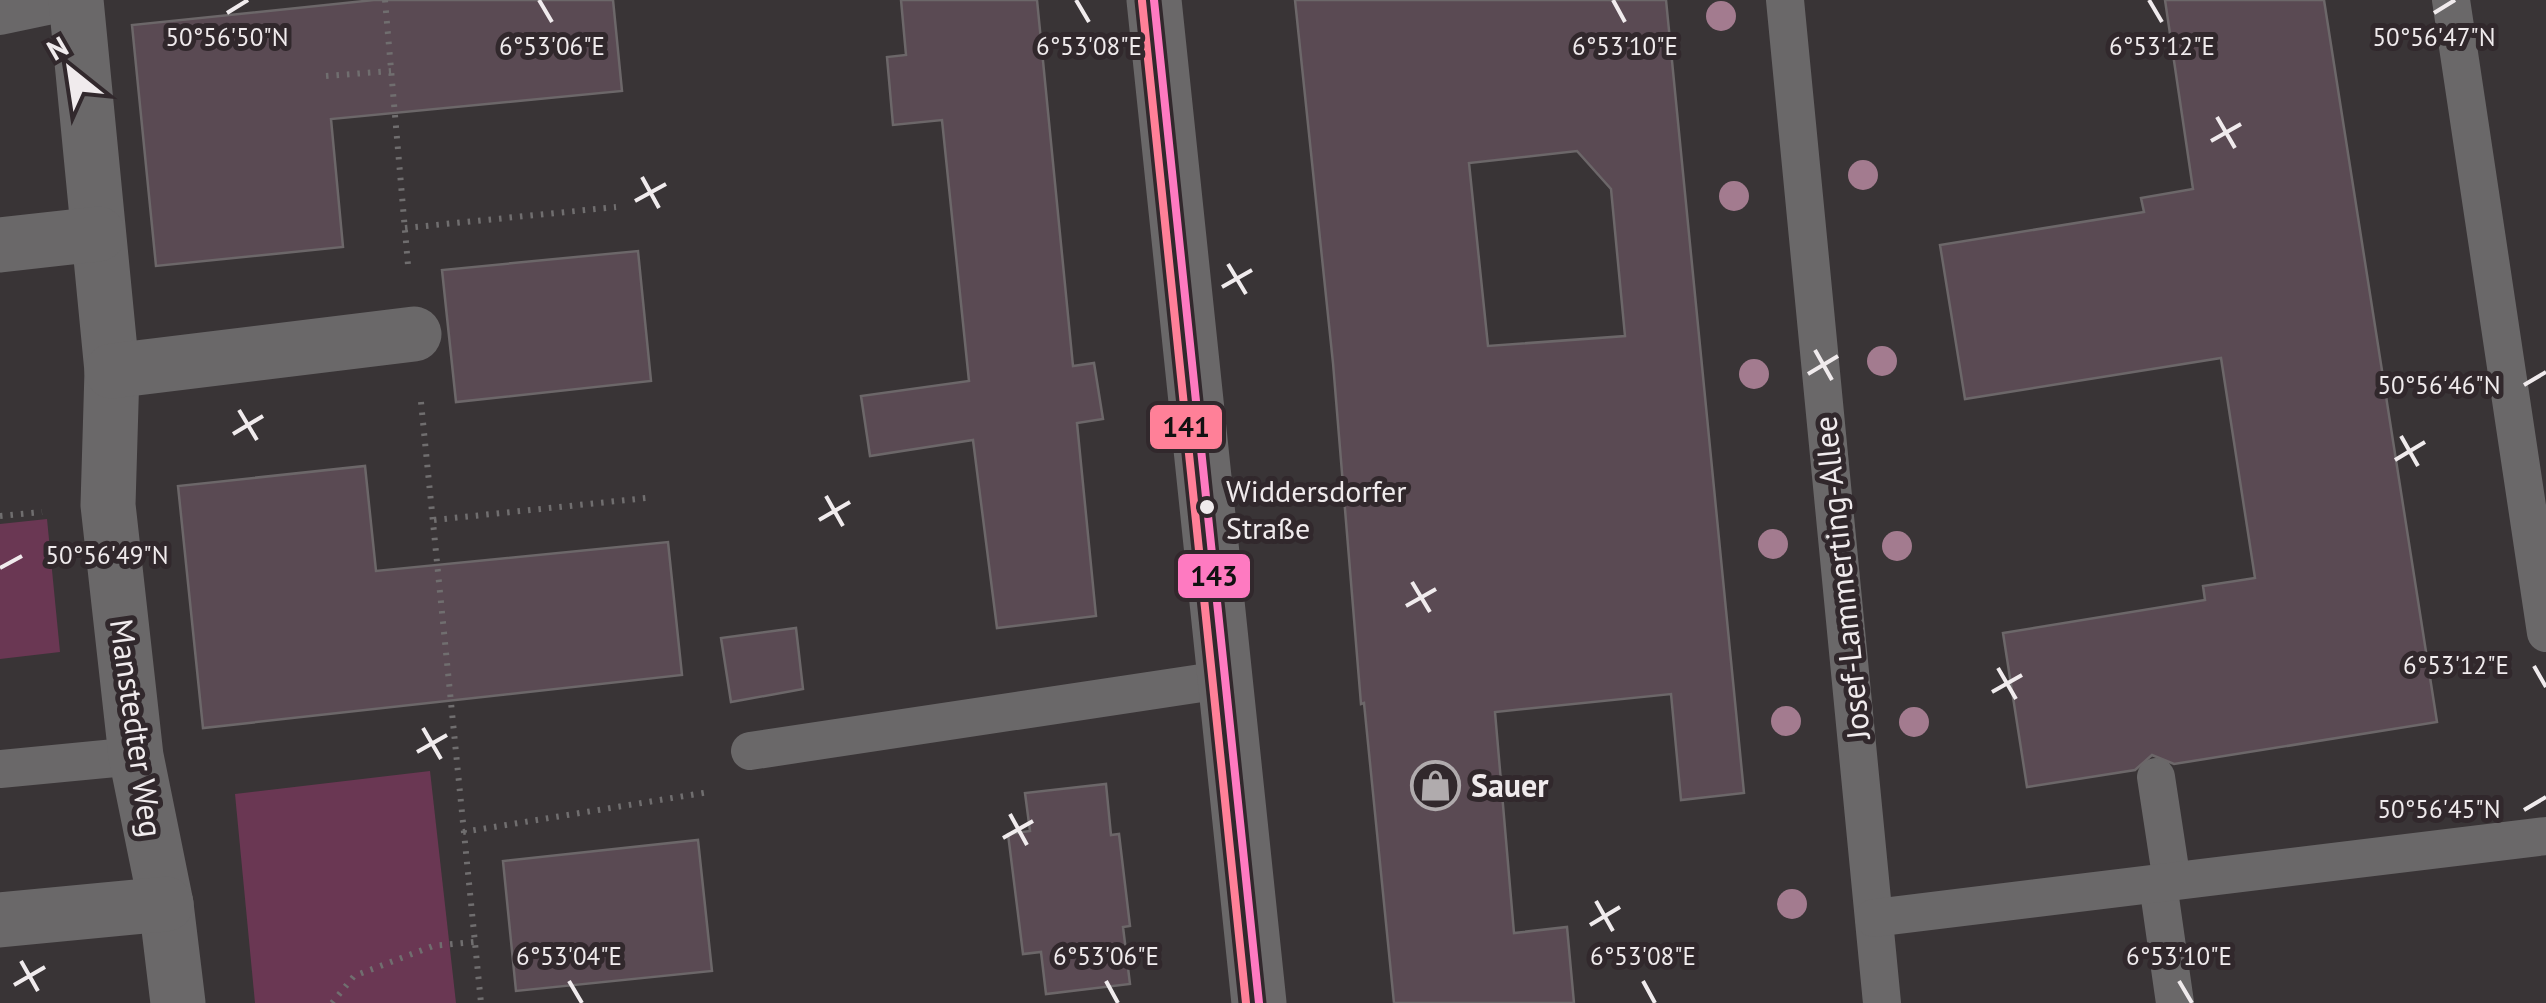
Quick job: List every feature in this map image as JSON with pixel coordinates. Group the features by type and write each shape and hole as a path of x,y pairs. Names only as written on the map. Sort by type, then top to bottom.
{"street":[{"name":"Manstedter Weg","path":"76,0 112,371 108,505 136,756 166,904 178,1003"},
{"path":"1154,0 1259,1003"},
{"path":"0,244 98,234"},
{"path":"112,371 414,334"},
{"path":"0,920 166,904"}],"lane":[{"path":"0,16 76,0"},
{"name":"Josef-Lammerting-Allee","path":"1785,0 1882,1003"},
{"path":"2451,0 2546,633"},
{"path":"750,751 1228,679"},
{"path":"0,769 136,756"},
{"path":"2156,777 2175,1003"},
{"path":"1874,918 2546,836"}],"path":[{"path":"385,0 481,1003"},
{"path":"326,76 391,71"},
{"path":"404,228 616,207"},
{"path":"433,520 646,498"},
{"path":"463,832 736,788 750,751"},
{"path":"332,1003 354,976 432,946 474,942"}],"shaded area":[{"path":"47,519 60,652 0,659 0,524"},
{"path":"430,771 456,1003 255,1003 235,794"}],"building":[{"path":"374,0 613,0 622,91 331,119 343,247 156,266 132,25"},
{"path":"901,0 1037,0 1073,366 1094,363 1103,419 1077,423 1096,616 997,628 973,440 870,456 861,396 969,381 942,120 893,125 887,57 906,55"},
{"path":"1295,0 1666,0 1744,793 1681,800 1671,694 1495,712 1514,933 1567,927 1574,1003 1394,1003 1364,703 1361,704 1333,363","holes":["1577,151 1611,189 1625,336 1488,346 1469,163"]},
{"path":"2165,0 2324,0 2437,722 2174,764 2152,755 2135,770 2027,787 2003,633 2205,600 2203,586 2255,578 2221,358 1965,399 1940,245 2144,212 2141,198 2193,189"},
{"path":"638,251 651,381 456,402 442,270"},
{"path":"365,466 376,571 668,542 682,675 203,728 178,486"},
{"path":"796,628 803,689 731,702 721,638"},
{"path":"1106,784 1111,835 1119,834 1130,926 1123,927 1130,984 1046,994 1041,952 1023,954 1008,834 1030,831 1025,793"},
{"path":"698,840 712,971 516,991 503,861"}],"transit line":[{"name":"143","path":"1154,0 1259,1003"},
{"name":"141","path":"1142,1 1246,1003"}],"place":[{"name":"Widdersdorfer Straße","path":"1207,507"},
{"name":"Sauer","path":"1436,785"}]}
